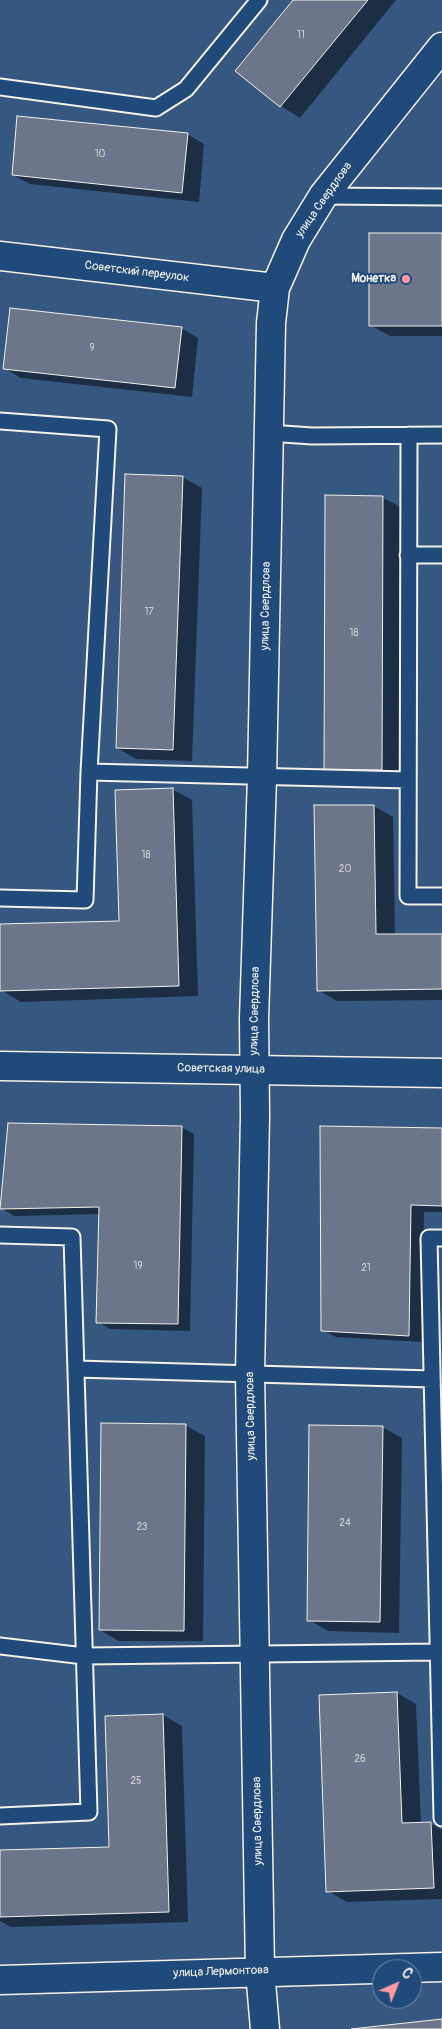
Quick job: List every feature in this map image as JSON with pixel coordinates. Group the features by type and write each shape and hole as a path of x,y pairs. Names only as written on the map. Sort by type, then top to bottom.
{"street":[{"name":"улица Свердлова","path":"265,2029 260,1971 250,1374 255,1069 254,1019 270,433 270,323 275,288 296,240 324,196 442,47"},
{"name":"Советский переулок","path":"0,256 275,288"},
{"name":"Советская улица","path":"0,1066 442,1073"},
{"name":"улица Лермонтова","path":"0,1980 442,1967"}],"lane":[{"path":"0,87 156,108 186,89 259,0"},
{"path":"324,196 442,197"},
{"path":"0,421 108,429 89,772 85,900 0,898"},
{"path":"270,433 312,436 442,435"},
{"path":"409,435 408,896 442,896"},
{"path":"408,555 442,555"},
{"path":"89,772 408,780"},
{"path":"0,1235 72,1237 89,1812 0,1816"},
{"path":"442,1238 429,1238 442,1818"},
{"path":"76,1369 432,1379"},
{"path":"0,1646 84,1656 438,1652"}],"building":[{"path":"293,0 368,0 280,107 235,71"},
{"path":"17,116 188,133 182,193 12,175"},
{"name":"Монетка","path":"369,233 442,233 442,326 369,326"},
{"path":"10,308 182,327 175,388 3,369"},
{"path":"125,474 183,476 173,750 116,748"},
{"path":"325,495 383,496 382,770 324,770"},
{"path":"173,788 179,986 0,991 0,924 119,921 115,790"},
{"path":"314,805 374,805 376,934 442,934 442,989 317,991"},
{"path":"8,1123 182,1126 178,1324 96,1323 99,1207 0,1209"},
{"path":"320,1126 442,1128 442,1206 411,1205 409,1336 321,1331"},
{"path":"101,1423 186,1424 184,1631 99,1630"},
{"path":"309,1425 383,1426 380,1622 307,1621"},
{"path":"397,1692 402,1823 431,1822 434,1888 326,1892 319,1695"},
{"path":"163,1714 169,1912 0,1917 0,1850 109,1847 105,1716"},
{"path":"442,2019 442,2029 351,2029"}],"place":[{"name":"Монетка","path":"406,279"}]}
